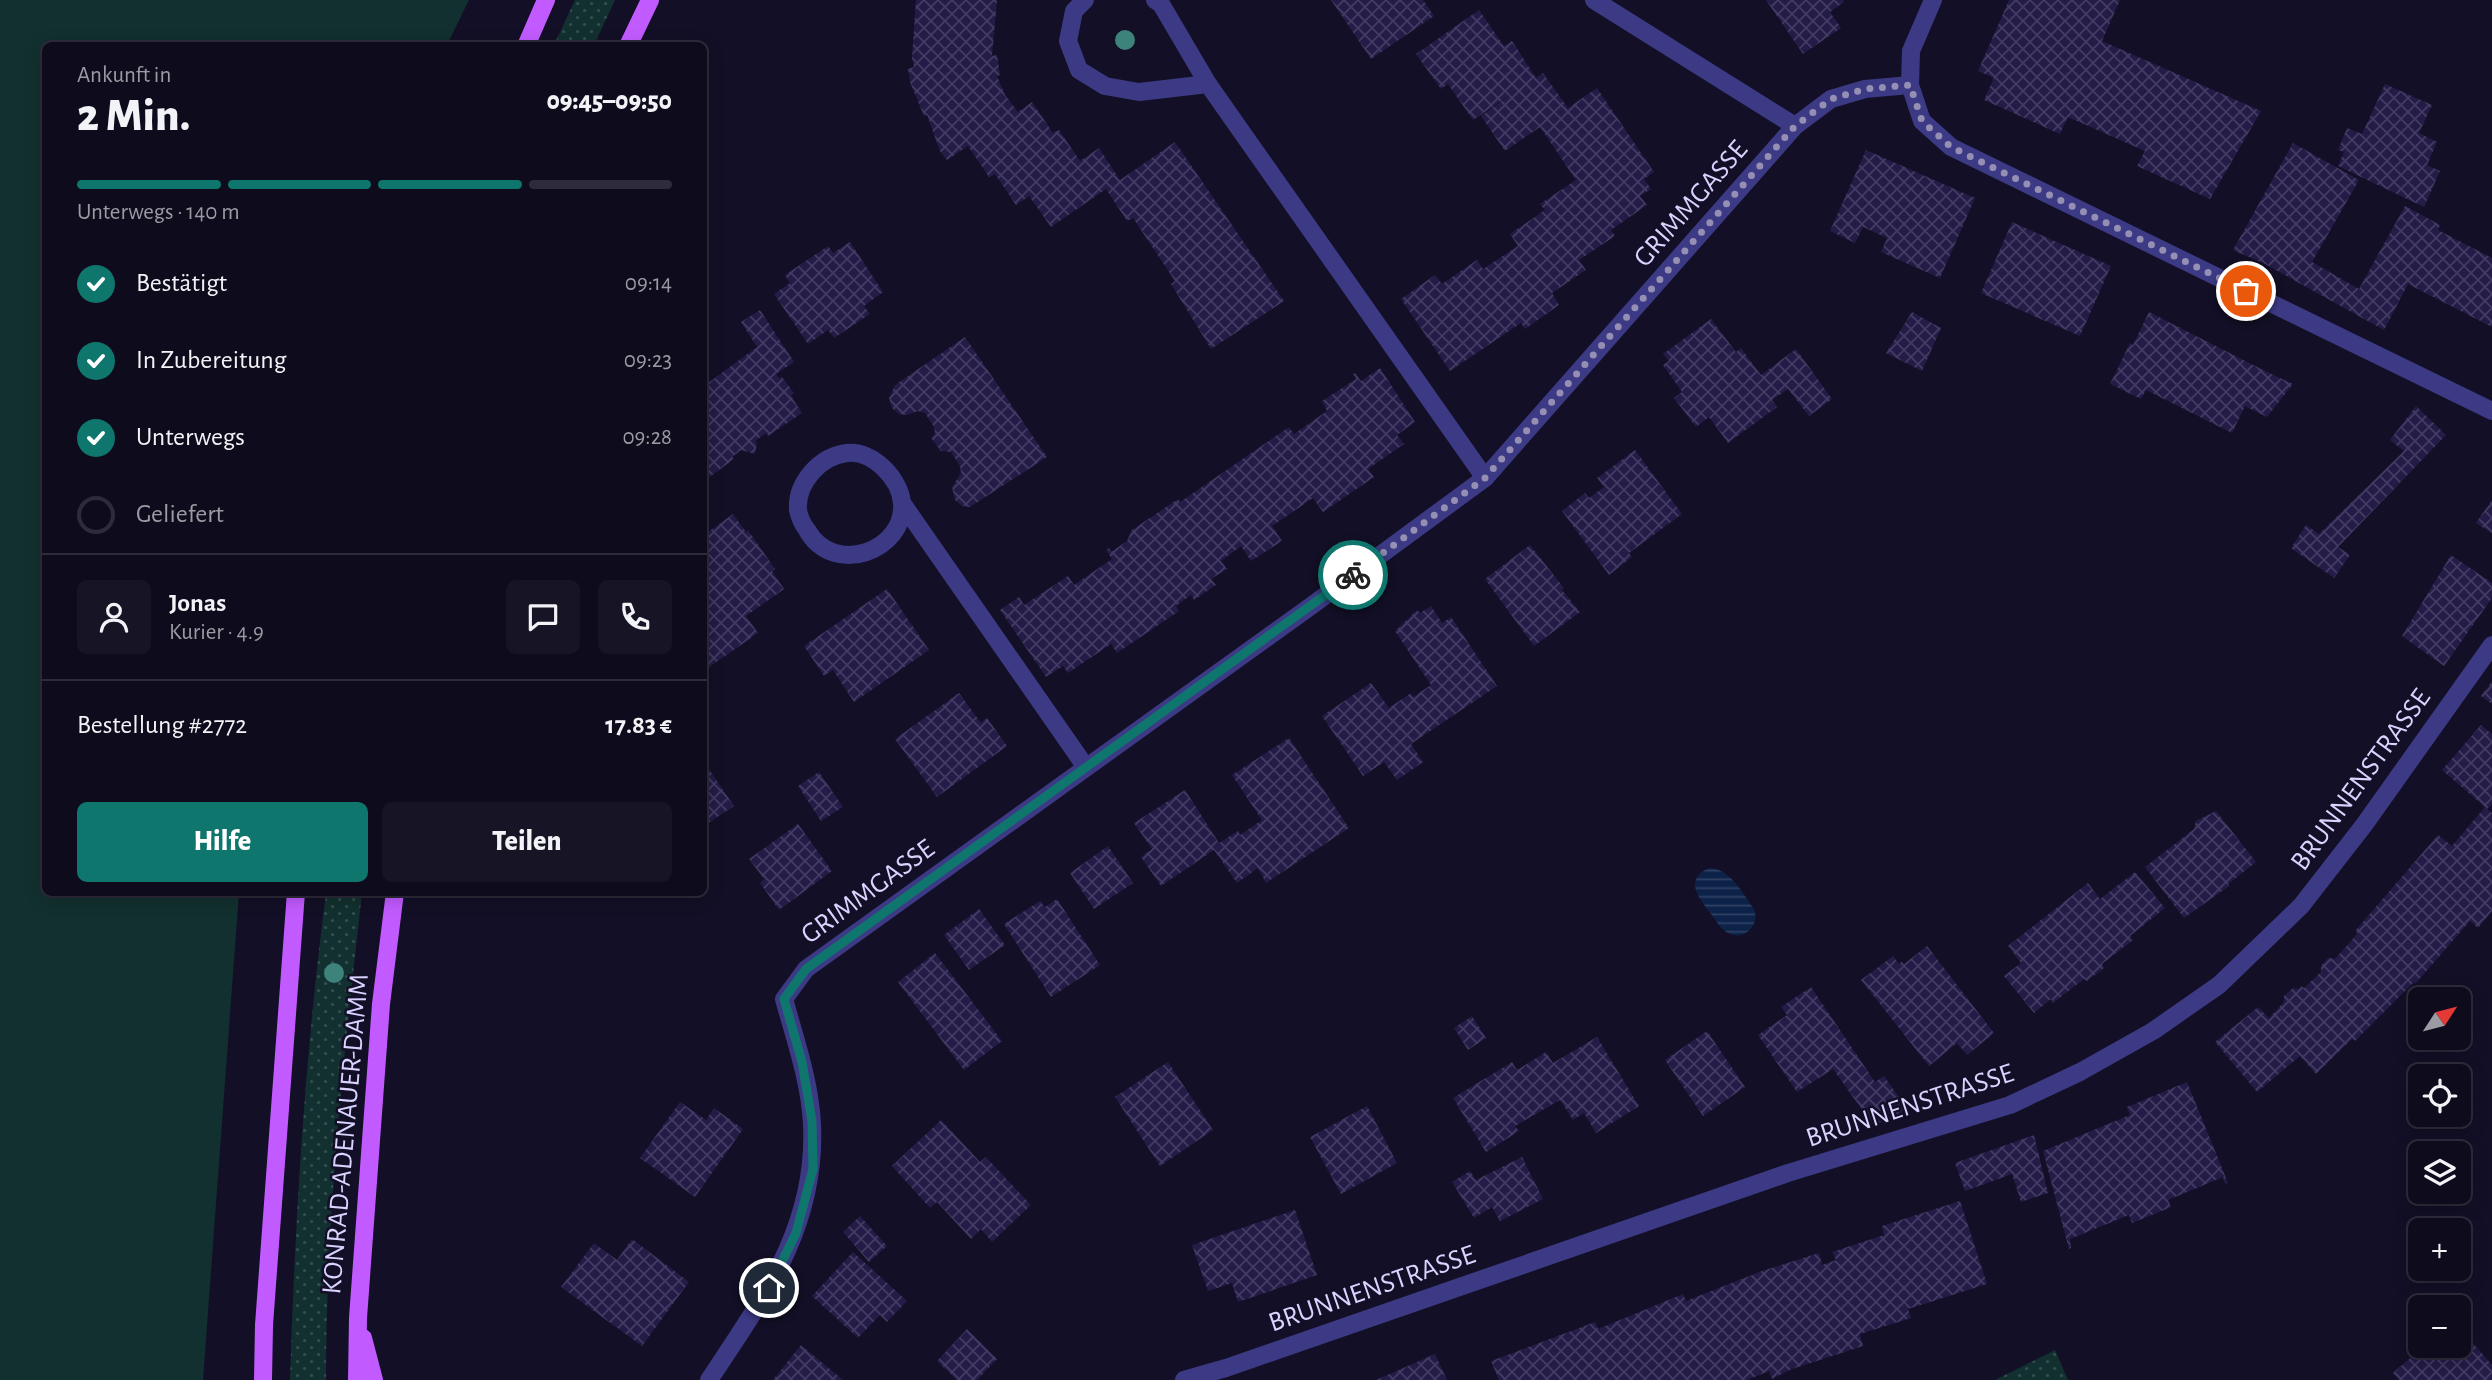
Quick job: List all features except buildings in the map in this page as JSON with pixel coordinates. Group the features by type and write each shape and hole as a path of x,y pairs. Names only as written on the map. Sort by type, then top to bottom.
{"main road":[{"path":"528,42 547,0"},
{"path":"630,42 650,0"},
{"path":"263,1380 264,1325 296,896"},
{"name":"KONRAD-ADENAUER-DAMM","path":"357,1380 358,1318 381,1004 395,896"},
{"path":"358,1318 374,1380"}],"street":[{"path":"1085,0 1074,11 1068,41 1079,70 1105,86 1139,92 1208,85"},
{"path":"1155,0 1161,4 1208,85 1485,478"},
{"path":"1594,0 1795,126"},
{"path":"1933,0 1911,51 1910,85 1922,121 1951,147 2492,411"},
{"name":"GRIMMGASSE","path":"709,1380 774,1277 796,1233 813,1169 812,1121 802,1062 784,999 806,969 1485,478 1795,126 1831,99 1865,89 1910,85"},
{"path":"901,503 902,512 886,540 869,552 849,556 831,552 815,542 798,511 804,481 830,459 847,453 864,455 875,461 889,474 901,494 901,503 1085,766"},
{"name":"BRUNNENSTRASSE","path":"1184,1380 1226,1368 1788,1173 2010,1105 2080,1072 2141,1038 2219,985 2301,906 2364,825 2492,645"}],"green space":[{"path":"0,0 469,0 448,42 42,42 42,896 239,896 203,1380 0,1380"},
{"path":"575,0 615,0 595,42 555,42"},
{"path":"326,896 362,896 333,1197 326,1380 290,1380 302,1136"},
{"path":"2055,1350 2068,1380 1995,1380"}],"water":[{"path":"1709,868 1717,869 1730,877 1754,909 1755,920 1746,933 1736,935 1724,931 1698,896 1695,884 1697,878"}],"way so far":[{"path":"1353,575 1485,478 1795,126 1831,99 1865,89 1910,85 1922,121 1951,147 2246,291"}],"route":[{"path":"769,1288 796,1233 813,1169 812,1121 802,1062 784,999 806,969 1353,575"}]}
